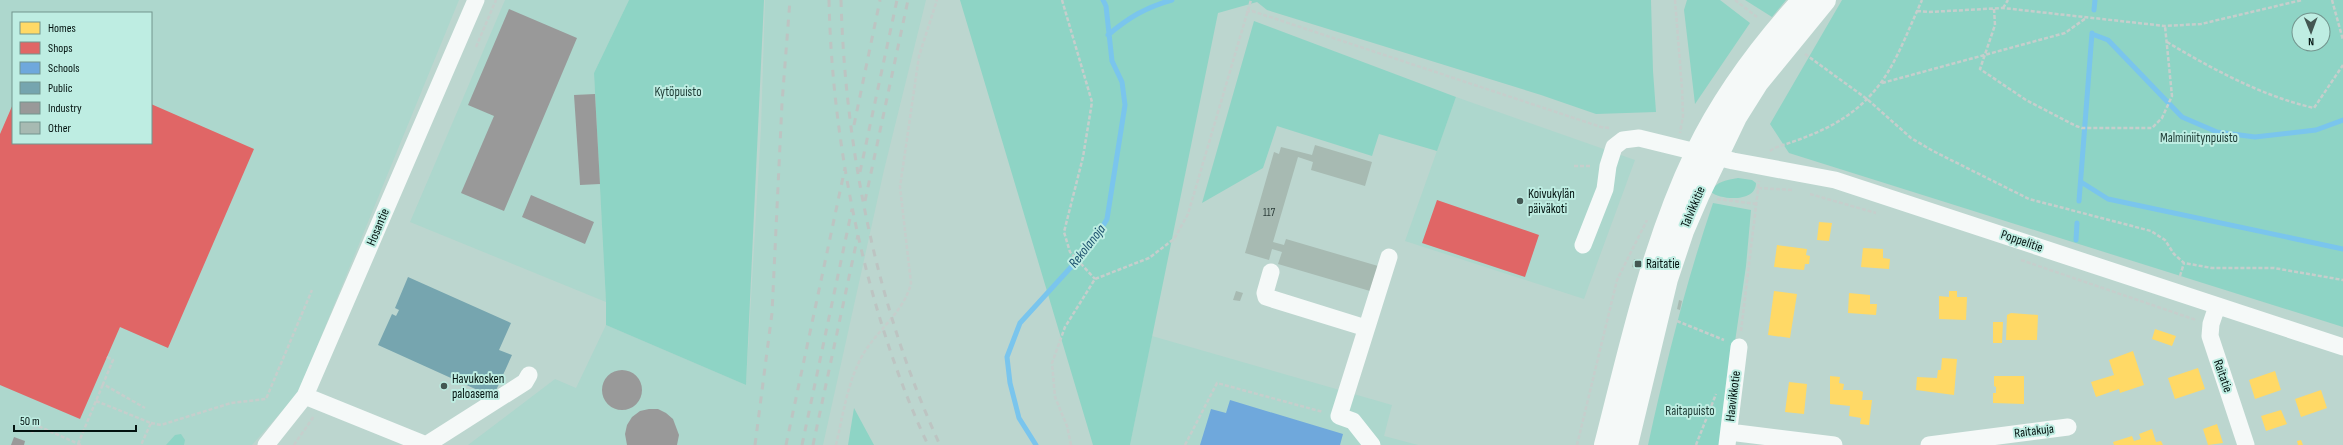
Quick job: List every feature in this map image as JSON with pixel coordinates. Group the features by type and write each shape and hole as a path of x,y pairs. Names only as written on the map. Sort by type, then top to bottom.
{"main road":[{"name":"Talvikkitie","path":"1604,445 1652,269 1682,185 1688,143 1740,78 1766,40 1803,0"},
{"name":"Talvikkitie","path":"1688,143 1736,117 1758,82 1825,0"},
{"name":"Talvikkitie","path":"1627,445 1667,279 1683,231 1688,143"}],"street":[{"name":"Hosantie","path":"266,445 305,396 476,0"},
{"name":"Poppelitie","path":"1583,245 1605,189 1608,166 1614,147 1623,140 1639,138 1688,143 1761,166 1835,180 1892,197 2343,347"},
{"path":"1372,445 1353,421 1339,416 1389,257"},
{"path":"1271,272 1265,292 1266,297 1366,328"},
{"name":"Raitatie","path":"2217,306 2211,324 2210,336 2246,445"},
{"name":"Haavikkotie","path":"1728,438 1739,347"},
{"path":"305,396 426,445 525,382 529,374"},
{"name":"Raitakuja","path":"1929,445 2068,426"},
{"path":"1728,438 1834,445"}],"path":[{"path":"836,445 849,386 862,356 879,331 908,296 911,283 900,187 920,56 937,0"},
{"path":"1062,0 1092,102 1082,157 1064,232 1070,252 1095,279"},
{"path":"1071,445 1067,426 1055,396 1052,363 1065,327 1095,279 1149,258 1174,239 1181,227 1188,214 1246,12 1251,0"},
{"path":"1675,0 1683,116 1688,143"},
{"path":"1735,0 1758,17"},
{"path":"1761,166 1768,152 1774,148 1812,135 1835,123 1867,99 1882,83 1892,66 1922,0"},
{"path":"2004,8 2008,0"},
{"path":"1917,11 1929,12 2004,8 2165,26 2201,24 2302,0"},
{"path":"2332,0 2343,40"},
{"path":"1994,9 1995,25 1982,57 1980,69 2026,100 2082,128 2152,128 2162,118 2172,96 2165,26"},
{"path":"1246,12 1252,11 1601,127 1615,129"},
{"path":"1882,83 1982,57 2065,33 2086,18"},
{"path":"2167,42 2221,74 2290,102 2314,108 2343,65"},
{"path":"1804,53 1867,99 1911,138 1932,152 2029,199 2151,232 2165,240 2174,254 2184,263 2212,268 2274,268 2343,280"},
{"path":"1677,321 1739,347 1758,188"},
{"path":"1711,198 1756,204"},
{"path":"1577,445 1617,280 1647,218"},
{"path":"96,400 151,423 161,425 231,403 266,399 312,290"},
{"path":"32,433 36,425 80,444 113,360 107,357"},
{"path":"1185,445 1216,383 1339,416"},
{"path":"103,384 145,408"},
{"path":"1696,445 1717,391"},
{"path":"141,445 151,423"}],"shaded area":[{"path":"0,0 459,0 298,393 252,445 0,445"},
{"path":"505,0 629,0 594,73 606,302 410,222"},
{"path":"765,0 926,0 884,170 823,445 468,445 555,379 576,388 606,325 746,385 761,129"},
{"name":"Koivukylän päiväkoti","path":"1456,97 1635,160 1584,299 1405,241"},
{"path":"1152,336 1392,405 1384,436 1418,445 1130,445"}],"green space":[{"name":"Kytöpuisto","path":"629,0 764,0 746,385 606,325 594,73"},
{"path":"960,0 1651,0 1656,112 1596,114 1541,95 1267,10 1257,2 1218,13 1130,445 1093,445"},
{"path":"1687,0 1720,0 1750,23 1695,104 1684,10"},
{"path":"1745,0 1786,0 1772,17"},
{"name":"Malminiitynpuisto","path":"1842,0 2343,0 2343,327 1789,153 1770,124"},
{"path":"1254,21 1456,97 1437,151 1379,134 1372,156 1277,126 1263,168 1202,203"},
{"path":"1738,178 1752,180 1756,183 1750,194 1744,197 1729,198 1716,195 1711,192 1719,183"},
{"name":"Raitapuisto","path":"1713,203 1751,210 1746,266 1720,445 1648,445 1677,323"},
{"path":"854,408 874,445 848,445"},
{"path":"181,434 185,440 184,445 166,445 175,435"}],"building: Homes":[{"path":"1819,222 1832,223 1829,241 1817,240"},
{"path":"1777,245 1807,249 1806,255 1810,256 1809,264 1805,264 1804,270 1774,267"},
{"path":"1863,248 1883,249 1883,258 1890,259 1889,269 1861,267"},
{"path":"1774,291 1797,294 1790,338 1768,335"},
{"path":"1949,291 1957,291 1957,297 1967,297 1966,320 1939,319 1939,296 1949,297"},
{"path":"1849,293 1870,295 1870,304 1877,304 1876,315 1848,313"},
{"path":"2011,313 2038,315 2037,340 2006,340 2007,315"},
{"path":"1993,322 2003,322 2002,343 1993,343"},
{"path":"2155,329 2176,336 2172,346 2152,339"},
{"path":"2133,351 2144,385 2120,393 2119,389 2096,397 2091,382 2114,375 2109,360"},
{"path":"1942,358 1957,359 1954,395 1916,390 1917,377 1937,378 1938,370 1941,370"},
{"path":"2198,368 2205,389 2175,399 2168,378"},
{"path":"2275,371 2281,390 2255,399 2249,380"},
{"path":"1830,376 1840,377 1839,383 1844,384 1843,390 1859,390 1863,392 1862,400 1872,400 1869,425 1860,424 1861,418 1849,416 1850,406 1830,404"},
{"path":"1994,376 2024,376 2024,404 1993,403 1993,393 1996,393"},
{"path":"1789,382 1807,384 1804,414 1785,412"},
{"path":"2321,390 2327,408 2301,417 2295,399"},
{"path":"2281,410 2287,424 2266,431 2261,416"},
{"path":"2217,424 2223,443 2208,445 2203,429"},
{"path":"2152,429 2156,442 2161,441 2163,445 2114,445 2113,442 2132,436 2134,441 2141,439 2139,434"},
{"path":"2301,440 2303,445 2298,445 2297,441"}],"building: Shops":[{"path":"152,104 254,149 168,348 120,327 80,419 0,385 0,134 12,106 12,144 152,144"},
{"path":"1437,200 1539,235 1525,277 1422,243"}],"building: Schools":[{"path":"1230,400 1343,434 1340,445 1200,445 1211,409 1226,413"}],"building: Public":[{"path":"408,277 511,323 499,350 512,355 493,397 378,345 392,314 396,316 399,310 395,308"}],"building: Industry":[{"path":"509,9 577,38 504,211 461,193 494,116 468,105"},
{"path":"595,94 600,184 580,185 574,95"},
{"path":"531,195 594,222 585,244 522,217"},
{"path":"626,370 633,373 639,379 642,390 641,398 633,407 626,410 618,410 611,407 603,398 602,386 605,379 614,371"},
{"path":"658,409 673,419 679,435 677,445 627,445 625,434 627,425 632,417 640,411"},
{"path":"14,437 25,441 24,445 11,445"}],"building: Other":[{"path":"1315,145 1372,162 1365,186 1311,170 1313,162 1298,157 1273,242 1284,245 1286,239 1378,266 1370,291 1278,264 1282,252 1272,249 1269,260 1245,253 1274,152 1279,154 1281,147 1312,155"},
{"path":"1634,259 1637,259 1635,268 1632,267"},
{"path":"1236,291 1243,293 1240,301 1233,300"},
{"path":"1679,300 1682,301 1680,310 1677,309"}],"waterway":[{"name":"Rekolanoja","path":"1036,445 1019,418 1010,383 1007,357 1020,323 1093,243 1107,219 1125,105 1122,82 1112,61 1106,6 1103,0"},
{"path":"1108,35 1123,23 1138,14 1154,6 1172,0"},
{"path":"2094,10 2095,0"},
{"path":"2079,201 2092,33"},
{"path":"2092,34 2108,40 2182,117 2217,132 2255,137 2316,130 2343,120"},
{"path":"2081,182 2108,199 2343,249"},
{"path":"2076,240 2077,223"}],"railway":[{"path":"755,445 772,313 782,103 790,0"},
{"path":"829,0 837,113 845,170 856,228 870,285 887,340 906,394 928,445"},
{"path":"841,0 849,113 857,170 868,227 882,284 899,339 918,393 940,445"},
{"path":"854,125 880,0"},
{"path":"860,172 897,0"},
{"path":"865,201 908,0"},
{"path":"786,445 845,168"},
{"path":"802,445 852,209"},
{"path":"813,445 858,235"}],"place":[{"name":"Koivukylän päiväkoti","path":"1520,201"},
{"name":"Raitatie","path":"1638,264"},
{"name":"Havukosken paloasema","path":"444,386"}]}
